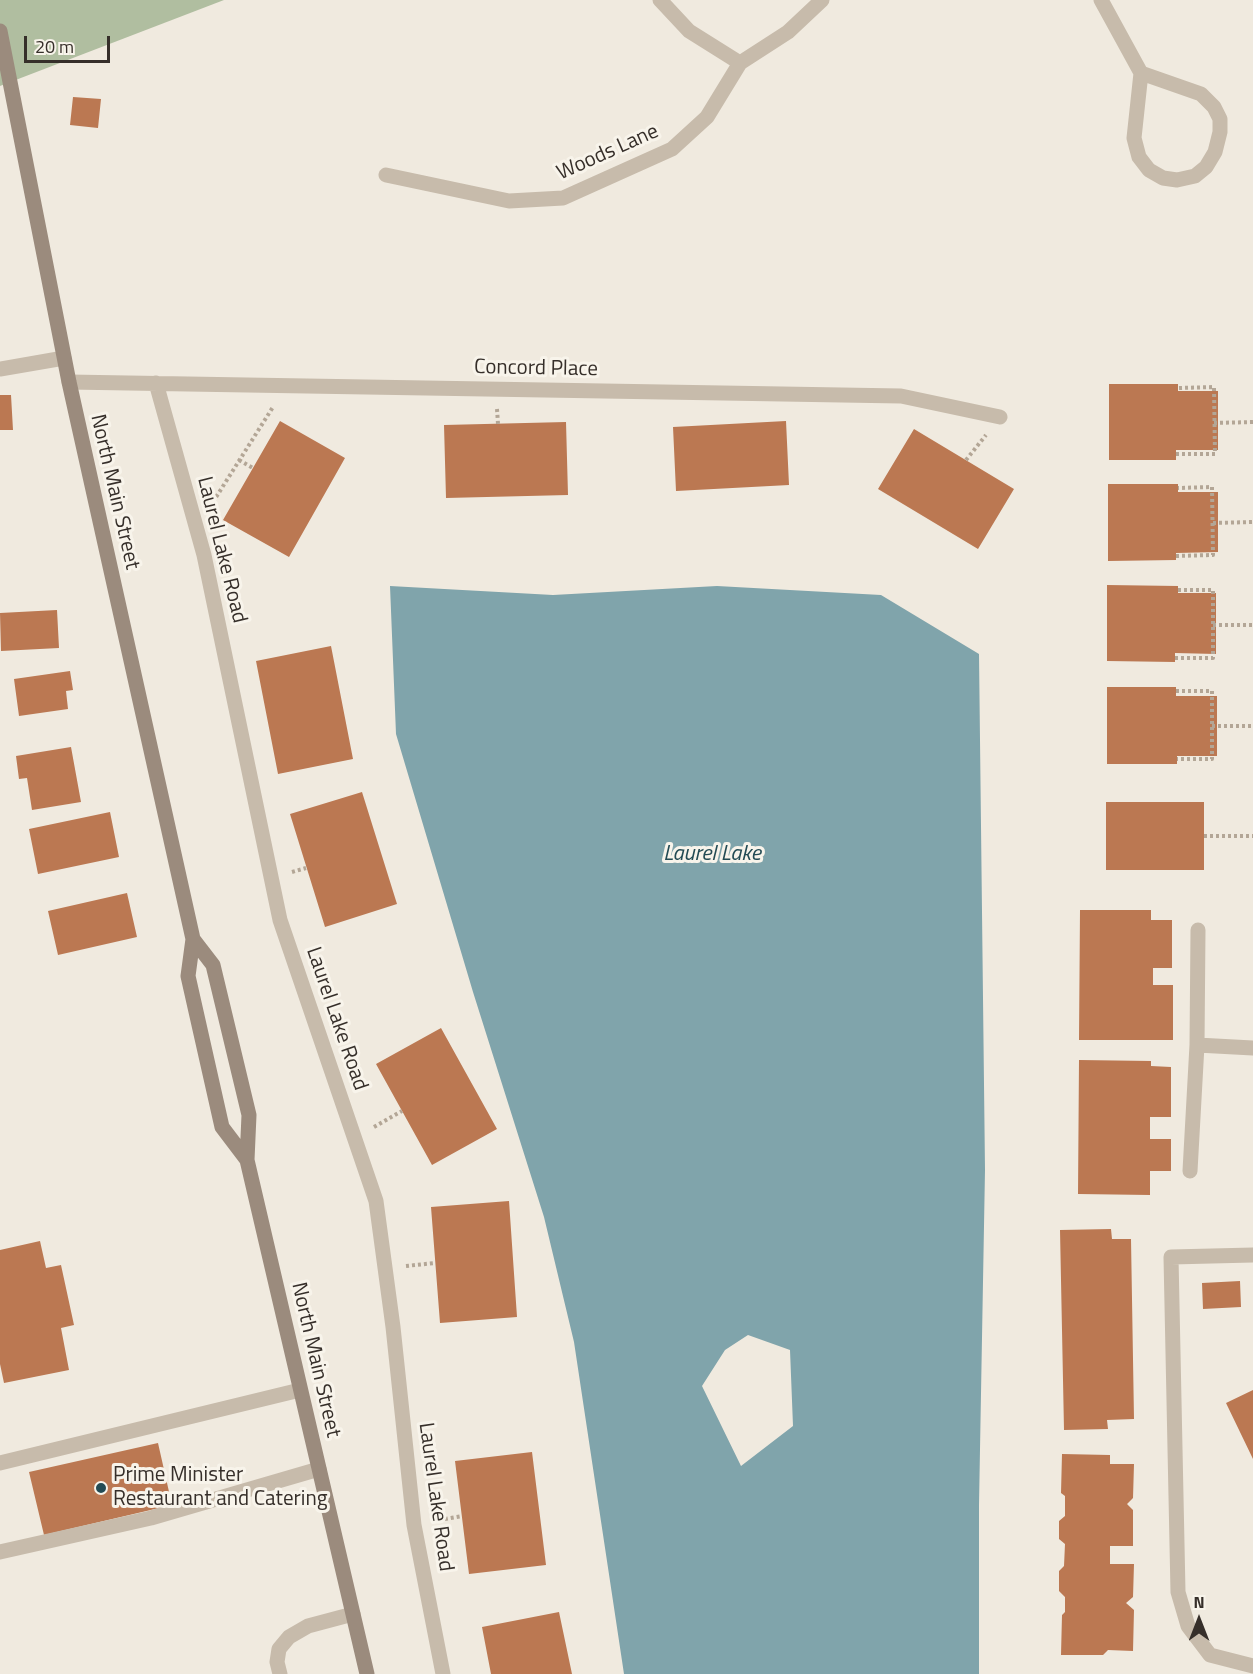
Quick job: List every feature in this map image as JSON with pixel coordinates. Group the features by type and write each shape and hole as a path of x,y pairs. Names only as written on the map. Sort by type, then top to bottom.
{"main road":[{"name":"North Main Street","path":"0,31 69,382 193,939 188,976 222,1127 247,1160"},
{"name":"North Main Street","path":"193,939 213,965 249,1115 247,1160 367,1674"}],"street":[{"path":"660,0 689,31 740,63"},
{"name":"Woods Lane","path":"386,175 509,201 563,198 672,149 707,117 740,63 788,32 822,0"},
{"path":"1101,0 1141,73 1134,138 1139,157 1149,170 1163,178 1177,180 1195,176 1206,167 1215,153 1220,132 1220,119 1214,106 1201,94 1141,73"},
{"path":"0,369 64,358"},
{"name":"Concord Place","path":"69,382 901,396 1000,417"},
{"name":"Laurel Lake Road","path":"156,383 206,566 280,920 376,1201 414,1524 443,1674"},
{"path":"1191,1171 1197,1045 1198,930"},
{"path":"1197,1045 1253,1048"},
{"path":"1253,1255 1171,1257 1178,1592 1188,1626 1210,1655 1253,1666"},
{"path":"0,1463 300,1390"},
{"path":"0,1552 151,1518 319,1469"},
{"path":"280,1674 276,1662 279,1649 289,1637 308,1626 353,1614"}],"path":[{"path":"196,528 286,386"},
{"path":"1176,454 1215,454 1214,387 1178,388"},
{"path":"1214,423 1253,422"},
{"path":"239,460 253,468"},
{"path":"1176,556 1213,555 1212,487 1178,488"},
{"path":"1213,523 1253,522"},
{"path":"1175,658 1213,658 1213,590 1178,590"},
{"path":"1213,625 1253,626"},
{"path":"1176,691 1212,691 1212,759 1177,759"},
{"path":"1212,726 1253,726"},
{"path":"1204,836 1253,836"},
{"path":"354,1139 402,1111"},
{"path":"385,1268 435,1263"}],"green space":[{"path":"0,0 224,0 0,86"}],"water":[{"name":"Laurel Lake","path":"390,586 553,595 717,586 881,595 979,654 985,1170 979,1505 979,1674 624,1674 574,1342 544,1217 473,992 396,734","holes":["748,1335 790,1350 793,1426 741,1466 702,1386 725,1350"]}],"building":[{"path":"73,97 101,99 98,128 70,125"},
{"path":"1109,384 1178,384 1178,391 1218,391 1218,450 1176,450 1176,460 1109,460"},
{"path":"0,395 11,395 13,430 0,430"},
{"path":"280,421 345,458 289,557 223,520"},
{"path":"786,421 789,485 676,491 673,427"},
{"path":"566,422 568,495 446,498 444,425"},
{"path":"914,429 1014,489 978,549 878,489"},
{"path":"1108,484 1178,484 1178,492 1218,492 1218,552 1176,553 1176,560 1108,561"},
{"path":"1107,585 1178,586 1178,593 1216,593 1216,654 1175,653 1175,662 1107,661"},
{"path":"57,610 59,648 1,651 0,613"},
{"path":"331,646 353,759 278,774 256,661"},
{"path":"70,671 73,690 66,691 68,709 19,716 14,679"},
{"path":"1107,687 1176,687 1176,696 1217,696 1217,756 1177,756 1177,764 1107,764"},
{"path":"71,747 81,802 32,810 27,778 19,779 16,756"},
{"path":"362,792 397,904 325,927 290,814"},
{"path":"1106,802 1204,802 1204,870 1106,870"},
{"path":"110,812 119,857 38,874 29,829"},
{"path":"127,893 137,937 58,955 48,911"},
{"path":"1080,910 1151,910 1151,920 1172,920 1172,968 1153,968 1153,985 1173,985 1173,1040 1079,1040"},
{"path":"441,1028 497,1129 432,1165 376,1064"},
{"path":"1079,1060 1151,1061 1151,1066 1171,1067 1171,1117 1150,1117 1150,1139 1171,1139 1171,1171 1150,1171 1150,1195 1078,1194"},
{"path":"509,1201 517,1317 440,1323 431,1207"},
{"path":"1111,1229 1112,1239 1131,1239 1134,1419 1107,1420 1108,1429 1064,1430 1060,1230"},
{"path":"40,1241 46,1268 61,1265 74,1325 61,1328 69,1370 4,1383 0,1364 0,1250"},
{"path":"1240,1281 1241,1307 1203,1309 1202,1283"},
{"path":"1253,1390 1253,1459 1226,1403"},
{"name":"Prime Minister Restaurant and Catering","path":"158,1443 172,1505 44,1535 29,1472"},
{"path":"532,1452 546,1565 469,1574 455,1461"},
{"path":"1062,1454 1110,1455 1110,1464 1134,1464 1133,1498 1127,1504 1133,1510 1133,1546 1110,1546 1110,1564 1134,1564 1133,1597 1126,1603 1134,1610 1133,1651 1108,1650 1103,1655 1061,1655 1062,1615 1065,1612 1065,1597 1059,1591 1059,1571 1064,1566 1065,1544 1059,1539 1059,1521 1065,1516 1065,1496 1061,1493"},
{"path":"559,1612 572,1674 491,1674 482,1627"}],"place":[{"name":"Prime Minister Restaurant and Catering","path":"101,1488"}]}
